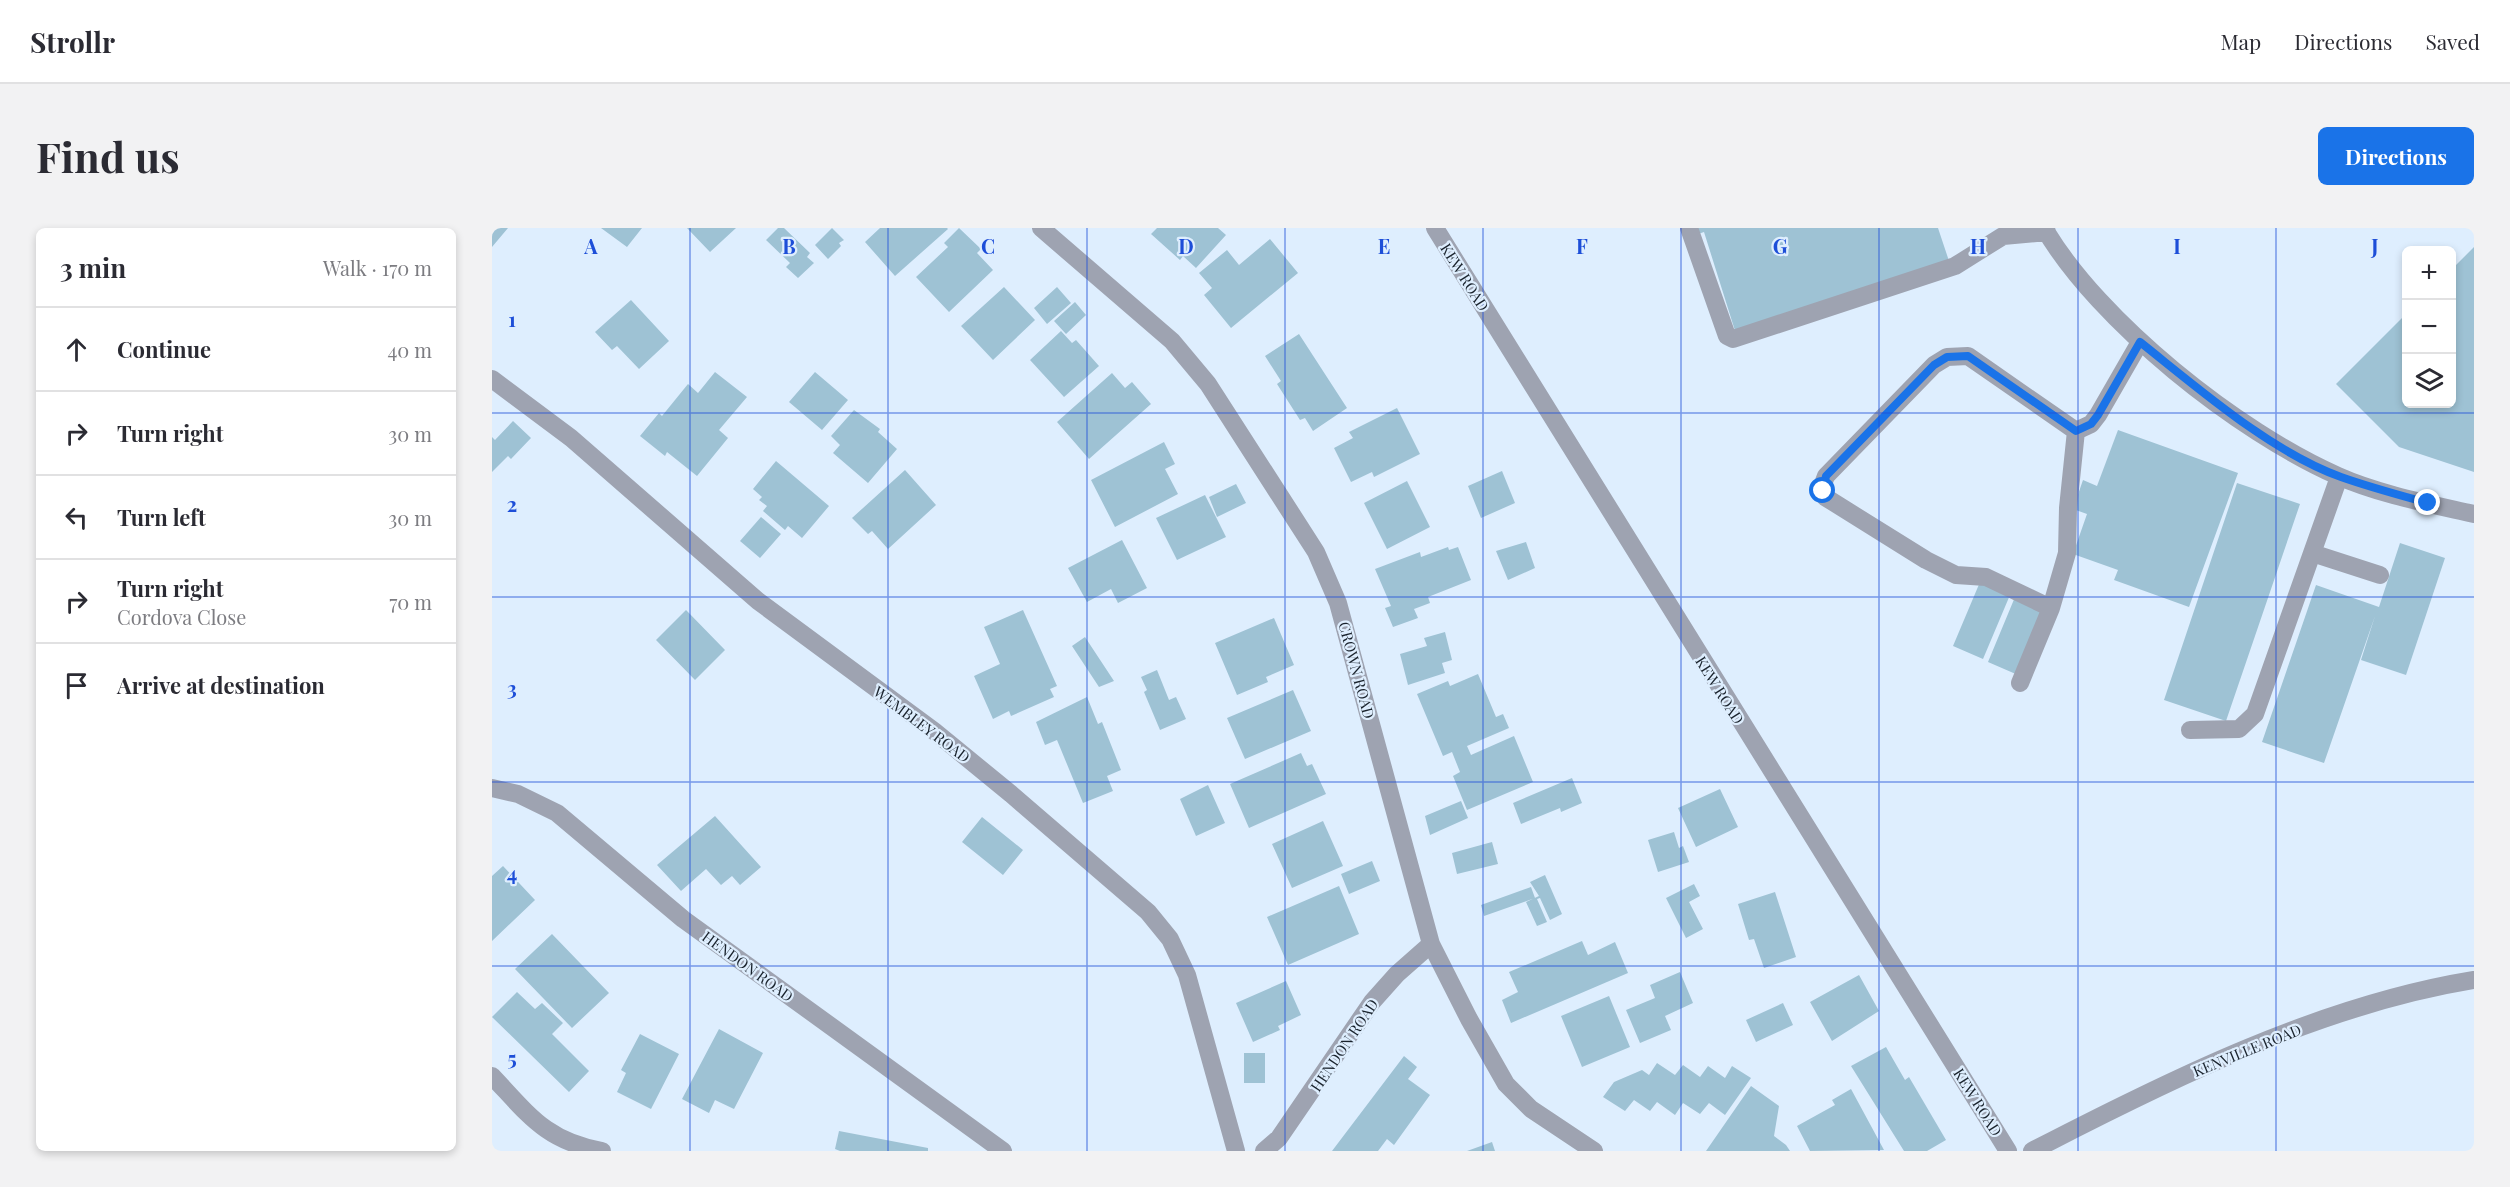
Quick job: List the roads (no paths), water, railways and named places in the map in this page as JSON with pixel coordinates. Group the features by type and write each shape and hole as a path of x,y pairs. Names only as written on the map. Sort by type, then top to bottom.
{"street":[{"name":"CROWN ROAD","path":"1041,228 1172,341 1208,384 1316,552 1338,603 1431,944 1469,1019 1506,1084 1530,1108 1594,1151"},
{"name":"KEW ROAD","path":"1435,228 2008,1151"},
{"path":"1689,228 1727,336 1733,339 1955,266 1979,254 1999,232 2045,230 2075,274 2140,342 2208,396 2290,452 2339,477 2474,514"},
{"path":"2076,431 2091,424 2098,415 2140,342"},
{"path":"2051,608 1986,578 1956,575 1926,560 1825,497 1823,484 1826,476 1934,365 1947,357 1968,356 2076,431"},
{"name":"WEMBLEY ROAD","path":"492,379 571,438 758,602 934,731 1148,912 1170,939 1187,975 1236,1151"},
{"path":"2020,683 2051,608 2067,554 2068,508 2076,431"},
{"path":"2190,730 2239,729 2255,714 2339,477"},
{"path":"2312,553 2380,575"},
{"name":"HENDON ROAD","path":"492,788 518,794 557,813 683,919 1003,1151"},
{"name":"HENDON ROAD","path":"1264,1151 1279,1138 1372,1002 1396,974 1431,944"},
{"name":"KENVILLE ROAD","path":"2032,1151 2133,1099 2323,1020 2443,985 2474,980"},
{"path":"492,1076 537,1123 552,1135 576,1146 602,1151"}]}
